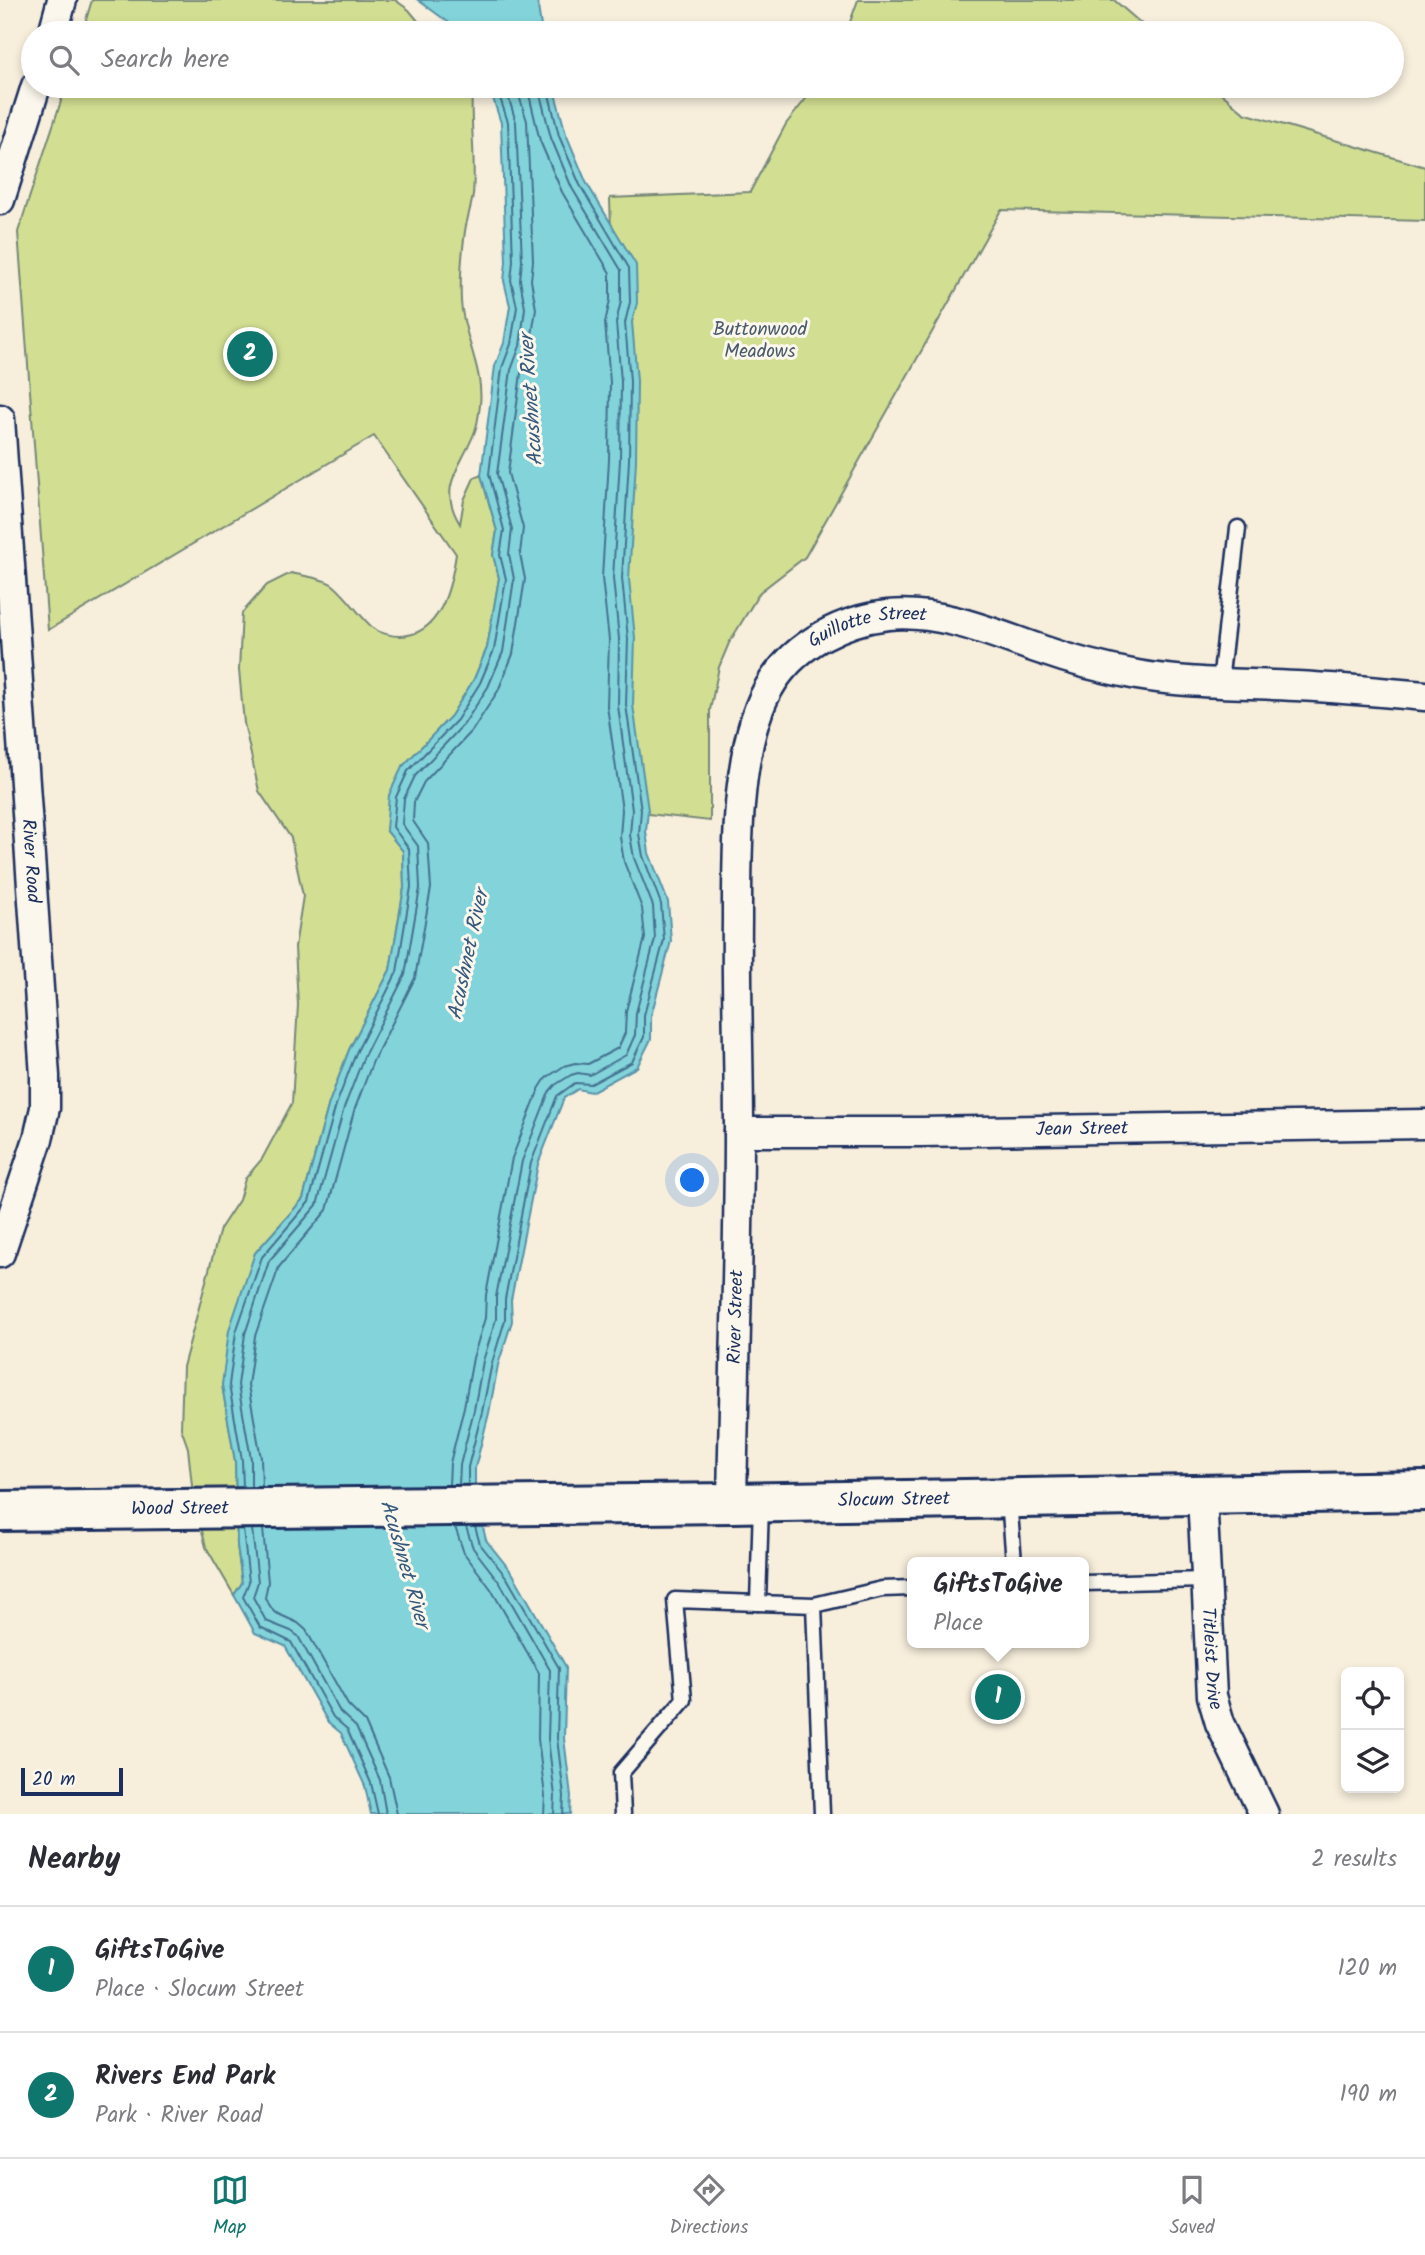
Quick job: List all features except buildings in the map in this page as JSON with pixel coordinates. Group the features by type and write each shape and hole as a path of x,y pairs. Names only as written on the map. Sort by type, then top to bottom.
{"street":[{"path":"56,21 62,0"},
{"path":"0,200 32,98"},
{"name":"River Road","path":"0,419 8,685 44,1045 45,1108 29,1169 0,1254"},
{"name":"Guillotte Street","path":"739,1132 736,992 738,817 746,765 760,708 772,682 786,665 820,637 865,619 914,615 966,623 1045,651 1108,669 1152,677 1425,696"},
{"name":"Jean Street","path":"739,1132 921,1132 1425,1124"},
{"name":"River Street","path":"739,1132 746,1503"},
{"name":"Slocum Street","path":"362,1507 1425,1491"},
{"name":"Titleist Drive","path":"1202,1495 1212,1696 1220,1723 1264,1814"},
{"name":"Wood Street","path":"0,1511 362,1507"}],"lane":[{"path":"1220,682 1238,528"},
{"path":"1009,1498 1014,1557"},
{"path":"746,1503 758,1603"},
{"path":"1089,1583 1205,1580"},
{"path":"623,1814 621,1773 684,1700 675,1600 814,1605 882,1589 907,1588"},
{"path":"814,1605 822,1814"}],"green space":[{"path":"92,0 395,0 418,21 86,21"},
{"path":"858,0 1114,0 1138,21 850,21"},
{"path":"62,98 472,98 474,182 464,239 461,293 465,327 479,378 480,405 475,431 454,476 450,498 460,524 464,500 474,478 481,475 497,531 493,555 499,578 487,648 474,679 451,716 402,767 386,830 403,851 404,888 390,970 349,1050 329,1103 303,1199 255,1253 222,1385 235,1461 237,1545 242,1583 234,1595 206,1547 193,1495 188,1448 181,1428 183,1367 220,1229 239,1200 245,1179 262,1159 292,1103 298,1005 295,947 303,896 291,838 259,791 244,723 239,670 242,613 267,585 291,573 333,585 374,629 397,636 414,634 425,627 442,607 456,554 374,436 48,630 18,232"},
{"name":"Buttonwood Meadows","path":"807,98 1227,98 1244,113 1425,167 1425,221 1001,210 805,557 760,592 729,643 719,667 710,710 710,821 604,809 614,332 610,198 750,192 786,124"}],"water":[{"path":"418,0 537,0 540,21 447,21"},
{"name":"Acushnet River","path":"493,98 556,98 566,134 586,182 636,265 637,303 632,322 637,381 636,461 629,579 635,638 633,705 648,810 646,832 649,853 668,902 671,941 651,1016 651,1039 637,1067 591,1092 578,1089 564,1098 538,1164 511,1300 512,1321 498,1365 475,1468 475,1494 486,1540 513,1574 566,1667 564,1738 571,1796 570,1814 371,1814 365,1786 341,1733 328,1722 285,1646 255,1633 234,1595 242,1583 237,1545 235,1461 222,1385 229,1330 255,1253 303,1199 329,1103 349,1050 390,970 404,888 403,851 386,830 389,795 402,767 451,716 474,679 487,648 499,578 493,555 497,531 481,475 495,366 504,343 510,306 504,281 506,262 501,123"}],"place":[{"name":"Rivers End Park","path":"250,354"},
{"name":"GiftsToGive","path":"998,1697"}]}
